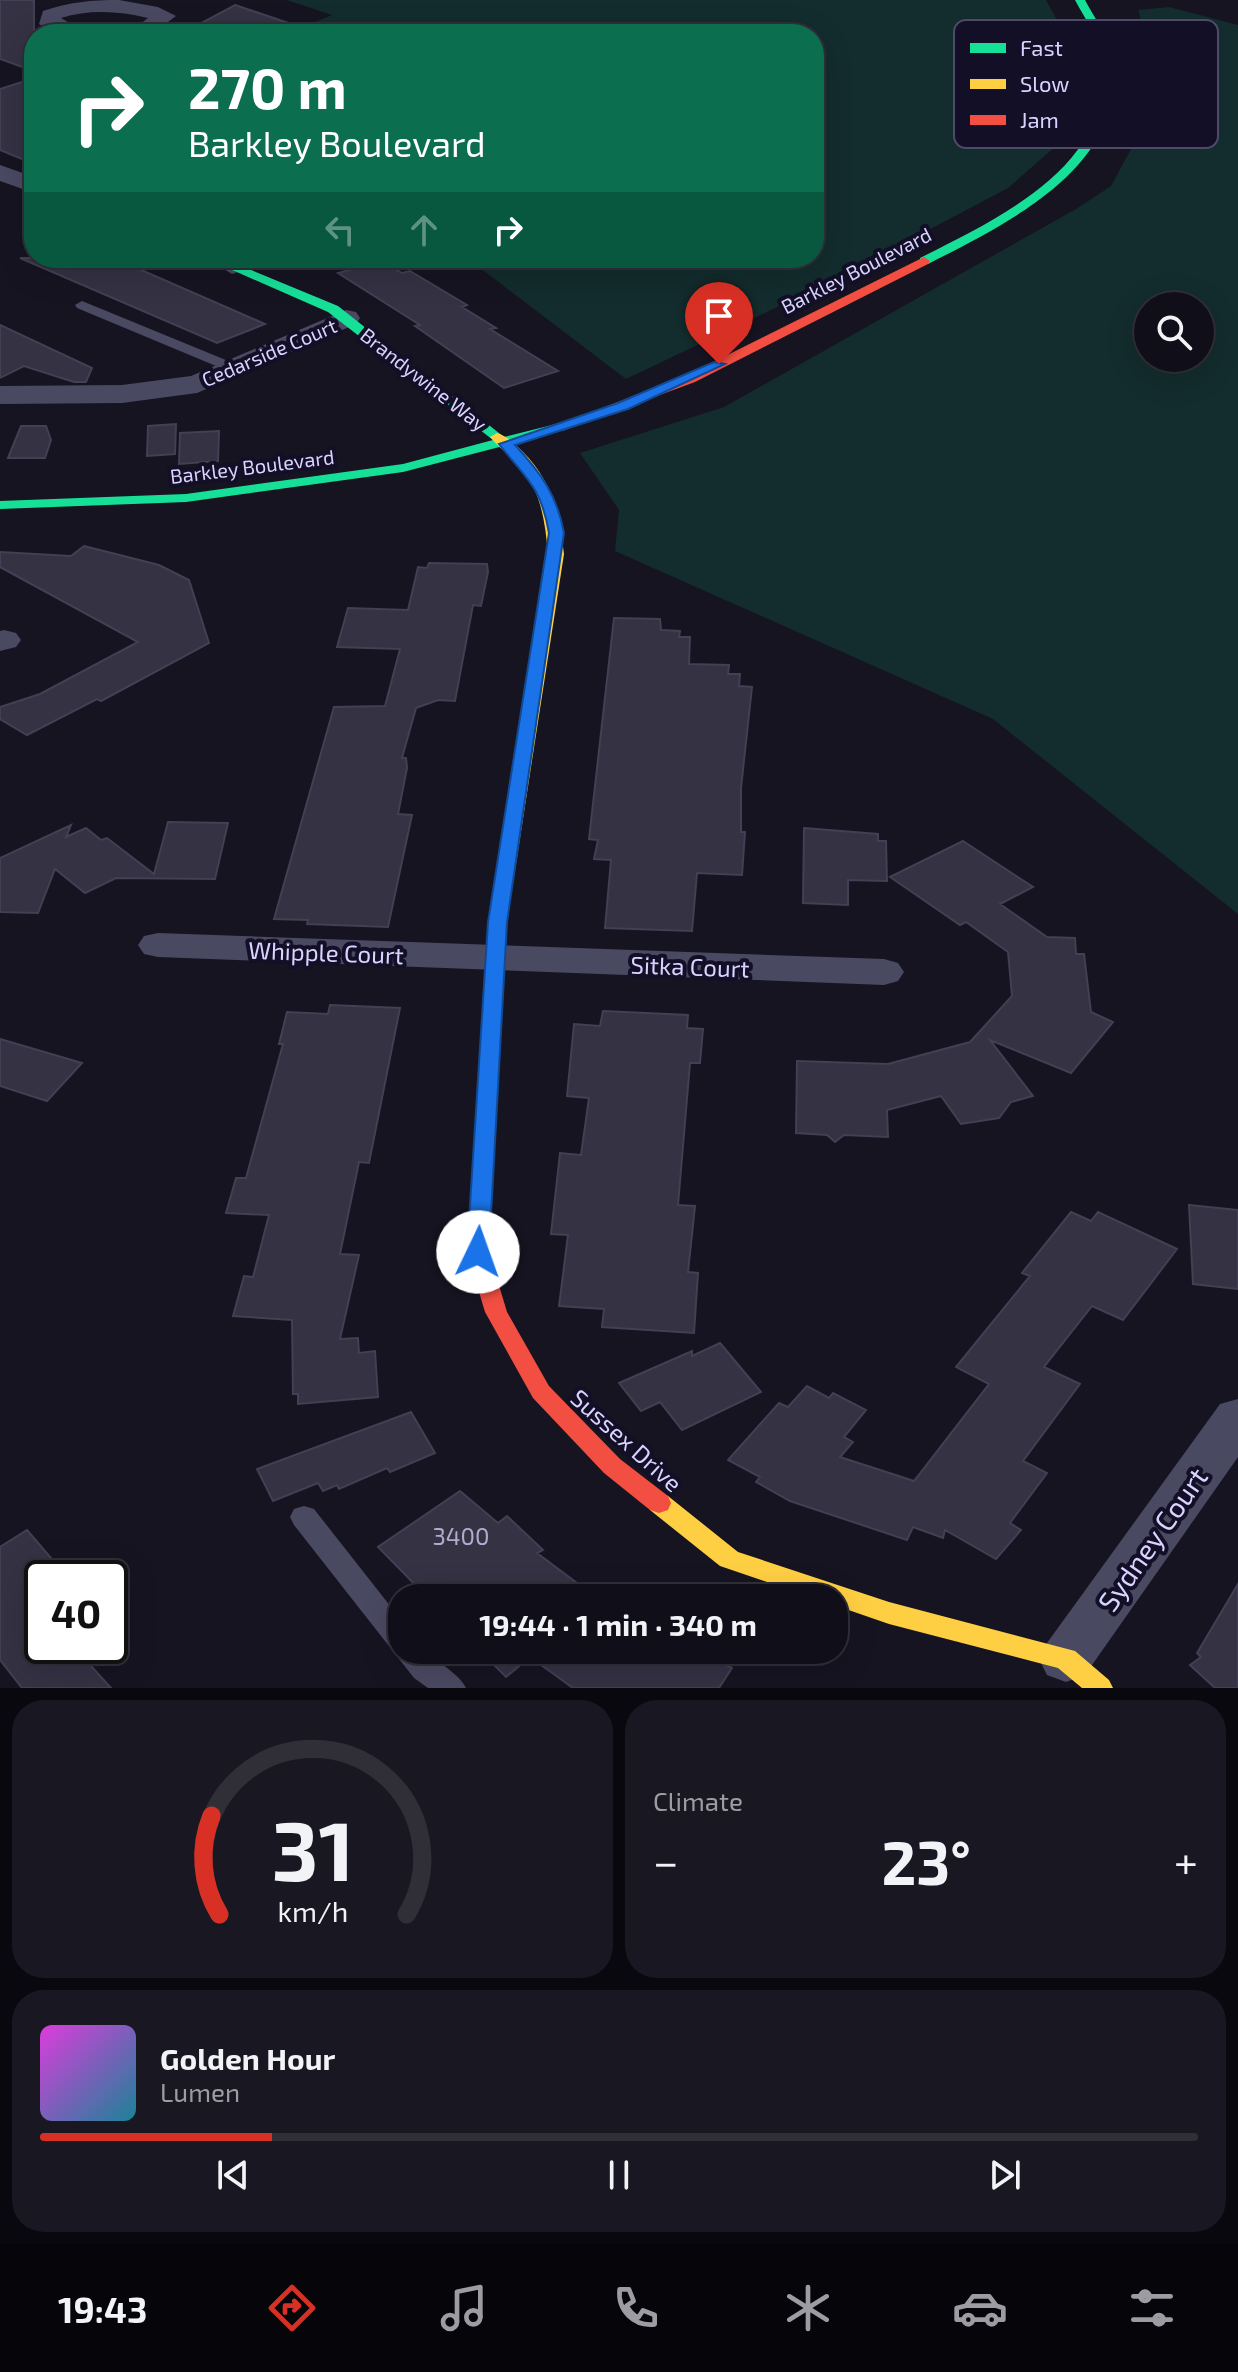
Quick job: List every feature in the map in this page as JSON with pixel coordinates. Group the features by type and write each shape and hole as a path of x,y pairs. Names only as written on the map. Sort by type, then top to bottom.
{"street":[{"name":"Barkley Boulevard","path":"1080,0 1089,20"},
{"path":"50,24 50,15 75,4 101,1 127,4 165,16 153,24"},
{"name":"Barkley Boulevard","path":"0,505 186,498 252,491 403,468 506,444 599,415 690,379 973,236 1053,183 1085,148"},
{"path":"0,172 24,182"},
{"name":"Brandywine Way","path":"247,268 315,299 346,318 506,444"},
{"name":"Cedarside Court","path":"0,395 122,394 197,384 346,318"},
{"name":"Sussex Drive","path":"506,444 541,482 552,508 557,533 495,959 478,1252 496,1312 541,1392 612,1466 729,1559 1083,1674"},
{"name":"Whipple Court","path":"158,945 495,959"},
{"name":"Sitka Court","path":"495,959 884,972"},
{"name":"Sydney Court","path":"1083,1674 1238,1418"}],"lane":[{"path":"82,305 233,368"},
{"path":"304,1517 388,1624"},
{"path":"420,1664 451,1688"}],"green space":[{"path":"287,0 1046,0 1057,20 954,20 954,148 1054,148 1008,188 834,280 626,379 480,268 824,268 824,24 310,24 332,15"},
{"path":"1169,7 1238,25 1238,914 993,719 615,551 619,510 580,453 724,407 1076,209 1111,186 1132,148 1218,148 1218,20 1141,20 1138,10"}],"building":[{"path":"0,0 34,0 34,24 24,24 24,67 0,59"},
{"path":"235,5 291,24 200,24"},
{"path":"24,81 24,160 0,150 0,89"},
{"path":"43,268 137,268 265,324 217,343"},
{"path":"356,268 393,268 402,273 410,271 467,305 462,307 496,328 490,329 558,371 504,388 415,326 420,325 338,273"},
{"path":"0,325 92,368 86,382 74,382 24,366 0,378"},
{"path":"176,424 175,454 147,456 148,426"},
{"path":"21,426 46,426 51,440 45,458 8,458"},
{"path":"219,431 218,461 179,464 180,433"},
{"path":"84,546 159,565 189,580 209,643 101,701 97,699 27,735 0,719 0,707 40,694 138,642 0,567 0,552 71,556"},
{"path":"429,563 487,564 488,572 481,606 473,605 455,701 438,700 416,708 402,758 406,758 407,768 398,814 412,815 388,927 307,924 308,920 274,919 334,707 385,706 400,649 337,647 348,608 408,610 418,567 427,568"},
{"path":"614,618 660,619 661,630 680,631 679,637 690,637 689,664 729,665 728,674 740,674 739,686 752,687 741,788 741,832 745,832 742,875 697,873 692,931 605,928 611,860 594,859 598,840 589,839"},
{"path":"168,822 228,823 215,879 116,878 85,893 55,869 38,913 0,912 0,858 71,825 66,837 86,828 101,840 107,838 154,874"},
{"path":"804,828 878,834 878,841 886,841 887,881 848,880 848,905 803,903"},
{"path":"963,841 1033,887 1000,904 1047,937 1075,938 1076,954 1084,954 1091,1012 1113,1022 1071,1073 990,1040 1033,1096 1011,1102 999,1118 961,1124 941,1096 887,1110 888,1137 844,1135 835,1142 827,1135 796,1133 797,1061 888,1064 970,1042 1012,996 1008,952 966,922 960,925 890,877"},
{"path":"330,1005 400,1008 369,1163 359,1162 340,1254 359,1255 340,1339 358,1338 359,1353 375,1351 378,1397 298,1404 298,1394 293,1394 292,1320 233,1316 244,1276 253,1277 269,1215 226,1213 236,1178 246,1178 283,1044 279,1044 287,1012 328,1014"},
{"path":"603,1011 688,1015 687,1028 703,1029 700,1063 690,1063 678,1205 695,1206 688,1272 698,1273 694,1333 602,1327 604,1309 559,1306 568,1235 551,1234 560,1153 581,1155 589,1098 567,1096 574,1024 600,1026"},
{"path":"0,1039 82,1063 47,1101 0,1086"},
{"path":"1189,1205 1238,1210 1238,1289 1193,1284"},
{"path":"1071,1212 1091,1221 1098,1212 1177,1249 1123,1320 1092,1306 1044,1367 1080,1384 1023,1461 1047,1473 1010,1523 1021,1530 996,1559 945,1530 943,1538 913,1527 907,1540 790,1501 756,1482 760,1477 728,1460 779,1403 788,1407 807,1386 829,1398 833,1393 866,1410 844,1437 853,1442 840,1457 914,1481 989,1384 956,1367 1030,1276 1022,1273"},
{"path":"720,1343 761,1392 682,1430 660,1402 641,1411 619,1383 692,1351 692,1356"},
{"path":"411,1412 435,1453 390,1472 387,1468 339,1489 337,1485 323,1491 318,1483 273,1501 257,1469"},
{"path":"460,1491 498,1523 507,1516 543,1550 537,1553 578,1584 414,1584 378,1547"},
{"path":"27,1530 53,1560 24,1560 24,1664 89,1664 111,1688 22,1688 0,1660 0,1547"},
{"path":"1238,1584 1238,1688 1215,1688 1190,1665 1201,1657 1197,1653"},
{"path":"493,1664 522,1664 506,1677"},
{"path":"540,1664 724,1664 732,1668 719,1688 573,1688"}],"traffic: fast":[{"path":"1080,0 1091,20"},
{"path":"924,261 1019,208 1050,186 1084,148"},
{"path":"235,268 333,309 497,437"},
{"path":"0,505 186,498 403,468 560,427"}],"traffic: slow":[{"path":"495,965 498,922 556,554 548,502 542,488 525,463 497,437"},
{"path":"659,1503 729,1559 889,1613 1066,1659 1100,1688"}],"traffic: jam":[{"path":"560,427 690,379 924,261"},
{"path":"495,965 478,1252 496,1312 541,1392 612,1466 659,1503"}],"route":[{"path":"478,1252 498,922 557,533 552,508 541,482 506,444 647,397 719,364"}]}
